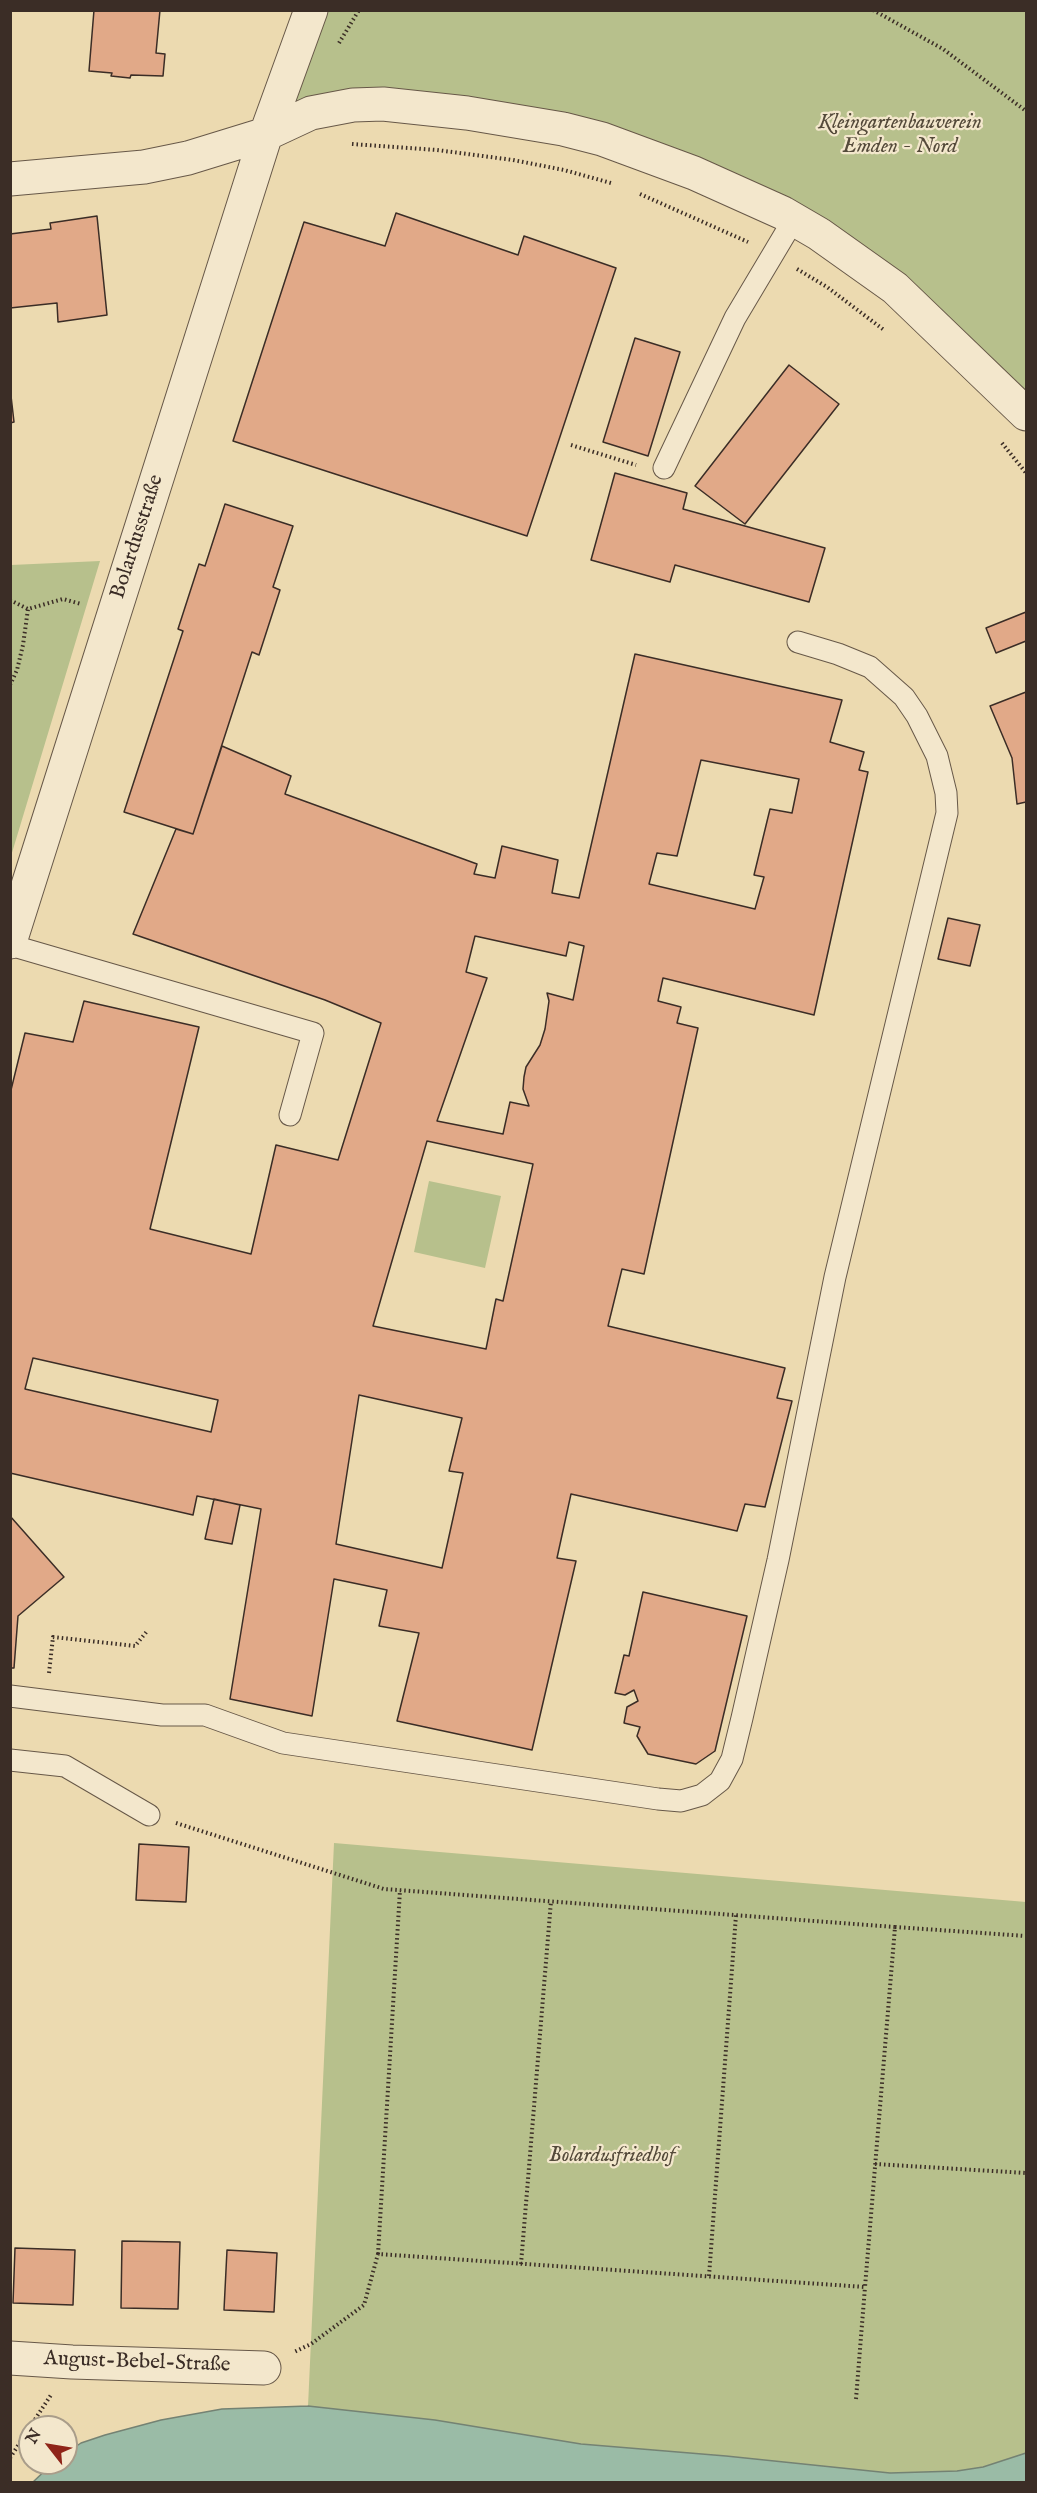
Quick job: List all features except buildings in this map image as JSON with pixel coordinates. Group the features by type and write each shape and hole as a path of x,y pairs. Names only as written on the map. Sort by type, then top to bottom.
{"street":[{"name":"Bolardusstraße","path":"10,943 267,134 311,10"},
{"path":"10,179 144,167 188,158 267,134 311,113 353,105 393,105 467,113 530,123 602,139 750,197 794,219 857,259 895,288 1026,414"},
{"name":"August-Bebel-Straße","path":"10,2358 264,2368"}],"lane":[{"path":"664,468 735,318 794,219"},
{"path":"10,1696 162,1714 205,1715 283,1743 658,1799 681,1801 702,1795 720,1781 732,1758 742,1718 778,1560 836,1276 947,813 946,793 937,756 917,716 904,697 870,667 798,642"},
{"path":"10,943 313,1033 290,1114"},
{"path":"10,1760 65,1766 149,1815"}],"path":[{"path":"873,10 943,49 1026,111"},
{"path":"345,143 437,150 513,160 564,170 620,186"},
{"path":"631,190 773,254 827,287 885,332"},
{"path":"1001,441 1026,473"},
{"path":"571,445 641,466 664,468"},
{"path":"10,600 28,609 63,599 113,615"},
{"path":"10,685 24,645 28,609"},
{"path":"46,1700 53,1637 135,1646 148,1629"},
{"path":"149,1815 384,1889 1026,1936"},
{"path":"264,2368 311,2344 364,2305 378,2254 400,1890"},
{"path":"521,2264 551,1901"},
{"path":"709,2276 736,1915"},
{"path":"856,2399 895,1927"},
{"path":"875,2164 1026,2173"},
{"path":"378,2254 865,2287"}],"green space":[{"name":"Kleingartenbauverein Emden - Nord","path":"311,11 1026,11 1026,414 783,213 467,113 289,124"},
{"path":"100,561 11,856 11,565"},
{"path":"429,1181 501,1196 485,1268 414,1252"},
{"name":"Bolardusfriedhof","path":"334,1843 1026,1902 1026,2453 983,2467 957,2471 890,2473 581,2444 308,2406"}],"shaded area":[{"path":"308,2406 435,2420 581,2444 890,2473 957,2471 983,2467 1026,2453 1026,2482 33,2482 40,2475 78,2475 78,2445 81,2443 161,2420 222,2409"}]}
